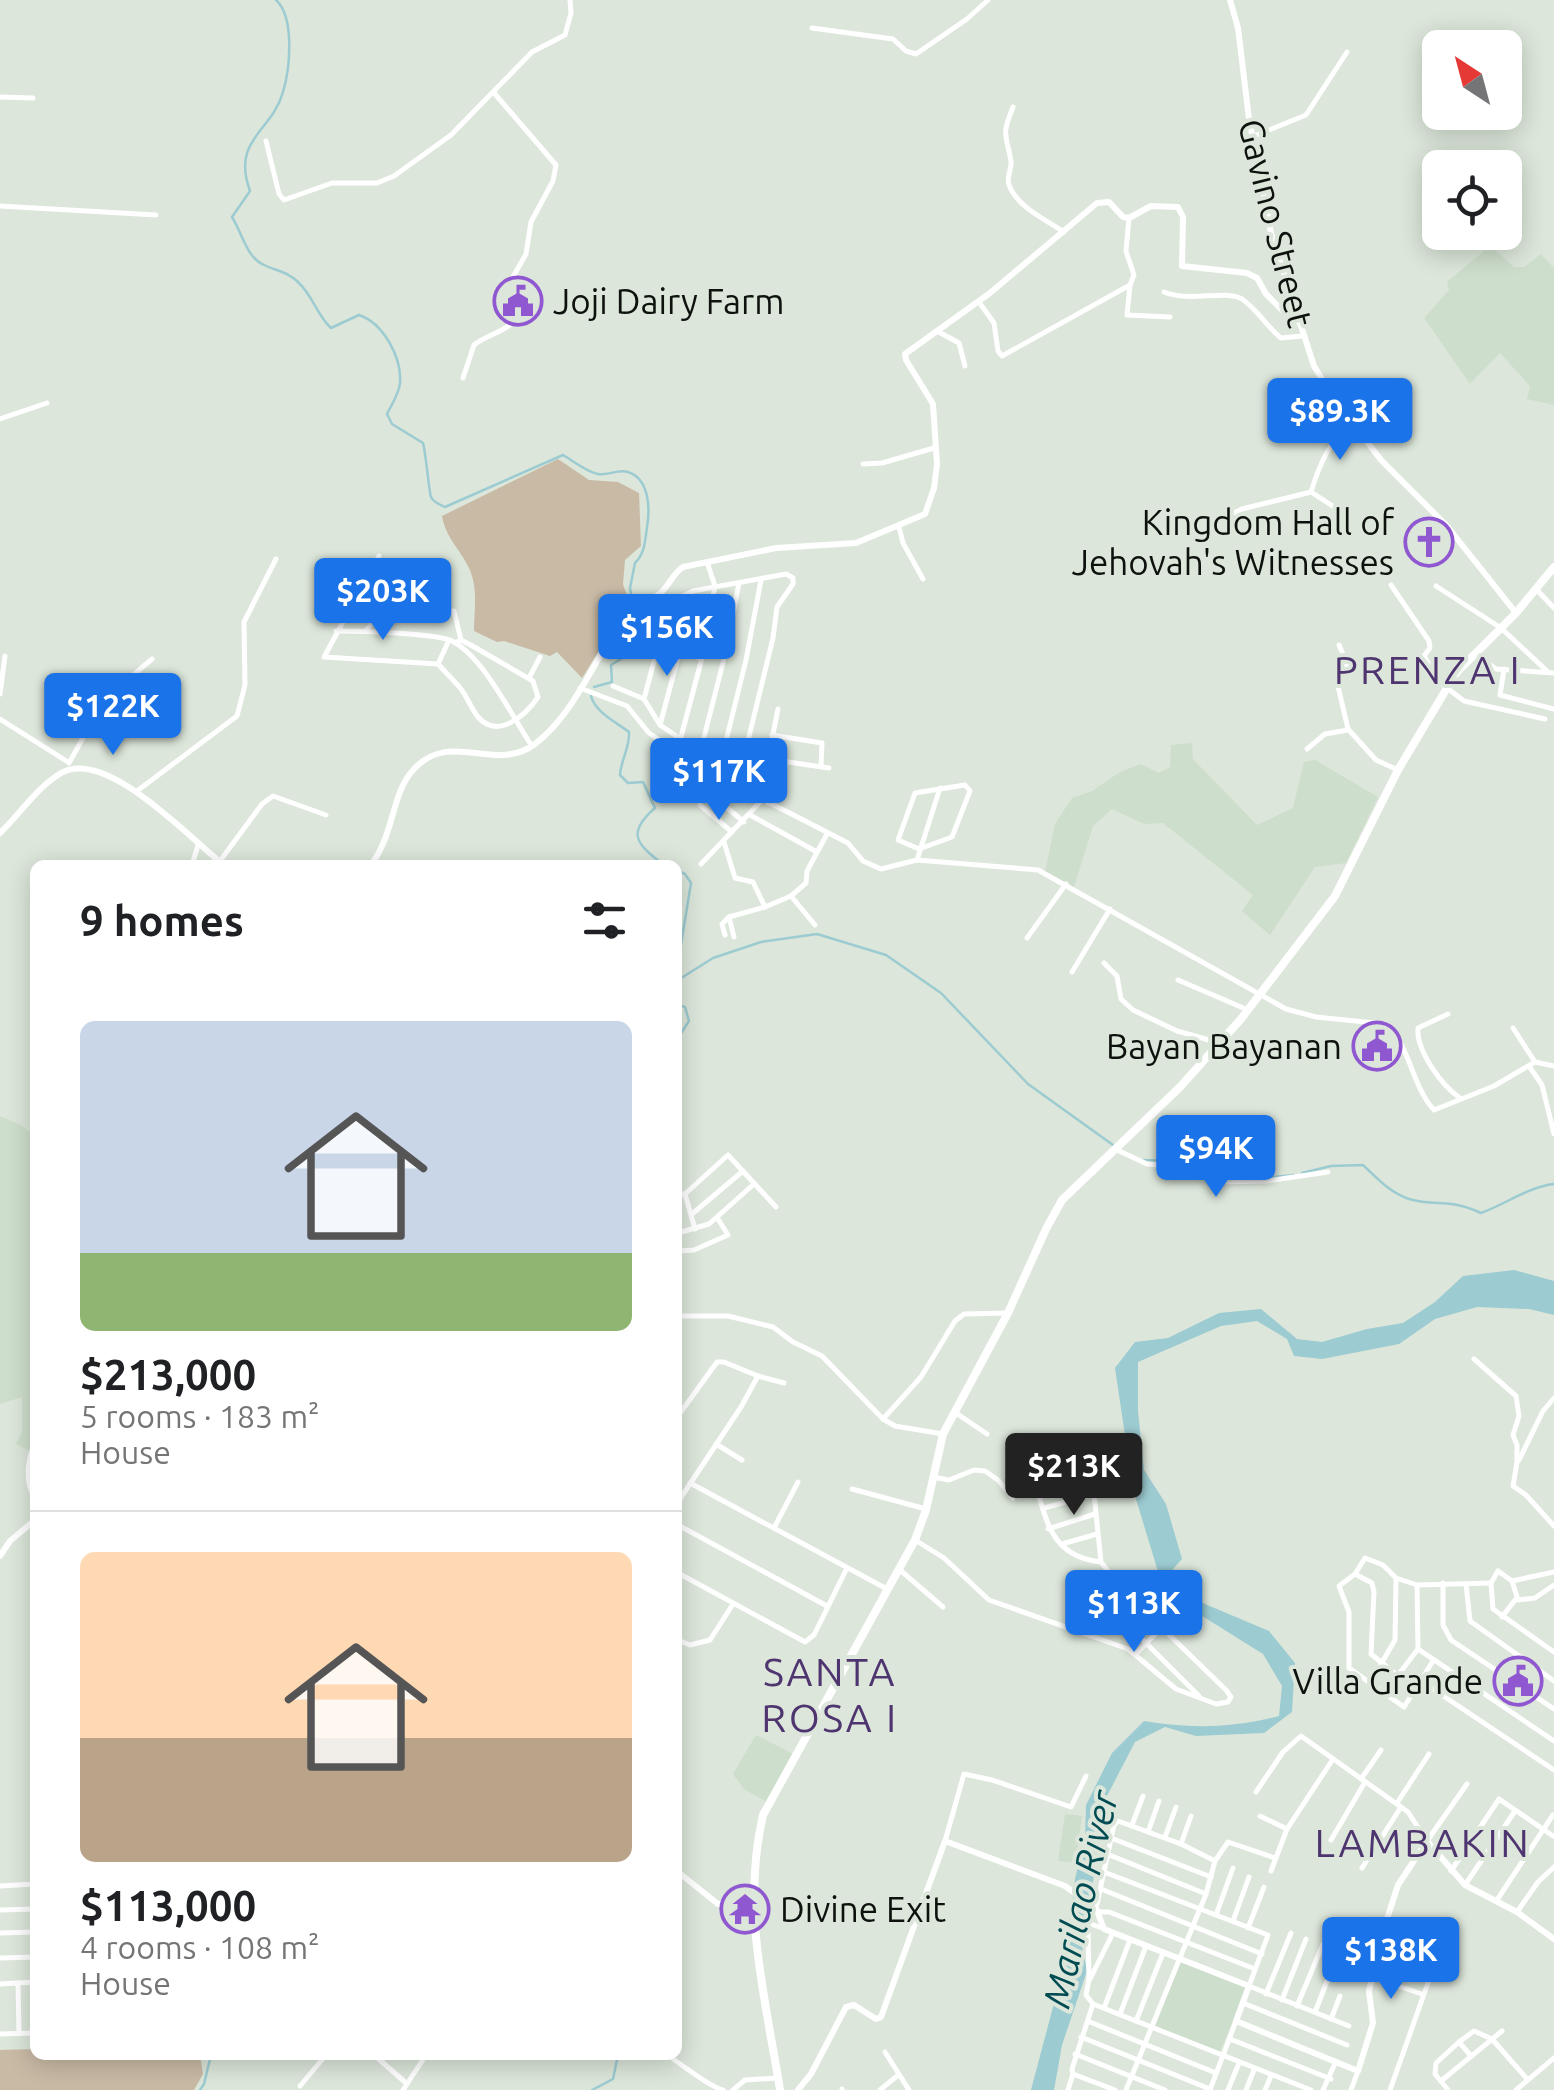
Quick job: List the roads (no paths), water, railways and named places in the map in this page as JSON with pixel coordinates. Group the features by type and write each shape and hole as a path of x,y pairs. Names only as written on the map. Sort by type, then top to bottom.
{"main road":[{"path":"780,2090 752,1904 754,1855 764,1815 915,1540 943,1434 1008,1313 1046,1228 1062,1200 1138,1130 1221,1044 1248,1010 1335,896 1398,770 1446,690 1474,653 1516,613 1554,567"}],"street":[{"path":"266,141 279,194 284,200 332,183 378,183 394,176 451,135 532,52 565,35 570,0"},
{"path":"812,28 893,39 916,54 988,0"},
{"name":"Gavino Street","path":"1230,0 1238,28 1252,137 1272,238 1321,380 1390,470 1432,509 1516,613"},
{"path":"1252,137 1306,115 1347,52"},
{"path":"463,378 474,345 511,326 517,316 519,302 513,277 526,254 531,222 553,181 556,165 495,94"},
{"path":"0,97 32,98"},
{"path":"1013,106 1003,136 1012,164 1010,186 1028,208 1064,232"},
{"path":"376,860 392,828 399,794 410,772 436,752 472,751 496,756 532,746 566,712 630,607 661,593 675,572 683,567 776,548 856,542 921,518 934,488 933,404 904,356 978,302 1101,202 1109,202 1129,218 1151,206 1178,207 1183,217 1182,266 1187,270 1247,273 1256,278 1287,315 1299,322"},
{"path":"0,206 156,215"},
{"path":"1129,218 1126,250 1134,276 1127,315 1170,317"},
{"path":"978,302 994,323 1002,356 1130,285"},
{"path":"1164,292 1188,299 1234,296 1244,300 1281,338 1303,336"},
{"path":"937,331 959,343 965,366"},
{"path":"0,419 47,403"},
{"path":"1311,492 1329,446 1352,422"},
{"path":"863,464 882,463 934,448"},
{"path":"1216,522 1242,510 1311,492 1342,512"},
{"path":"899,527 903,543 923,579"},
{"path":"336,631 455,641 529,677 538,697 516,722 504,726 482,721 438,664 326,659 323,654 336,631 379,556"},
{"path":"137,791 237,716 245,684 244,622 276,559"},
{"path":"677,752 702,658 715,586 706,562"},
{"path":"613,686 644,699 660,725 680,739 701,749 739,756 745,753 774,638 777,608 793,584 790,575 688,592 654,625 707,635"},
{"path":"724,753 761,579"},
{"path":"701,749 739,583"},
{"path":"1391,585 1428,641 1430,648 1424,656 1446,690 1469,703 1545,719"},
{"path":"1436,586 1501,628 1551,673"},
{"path":"1536,589 1554,608"},
{"path":"366,631 384,606 454,611 455,641 438,664"},
{"path":"674,606 711,612"},
{"path":"455,641 481,669 532,746"},
{"path":"1339,645 1347,664 1337,682 1348,730 1376,760 1398,770"},
{"path":"632,646 702,658"},
{"path":"644,699 656,650"},
{"path":"1474,653 1490,667 1551,673"},
{"path":"660,725 679,654"},
{"path":"0,694 4,656"},
{"path":"529,677 540,657"},
{"path":"0,833 24,803 71,765 104,699 152,659"},
{"path":"1504,668 1500,694 1554,708"},
{"path":"580,688 627,706 649,733 692,763 687,774 678,782 672,781"},
{"path":"772,736 822,743 825,767 768,759 772,736 778,709"},
{"path":"0,719 71,765 111,776 137,791 217,860"},
{"path":"1307,749 1325,734 1348,730"},
{"path":"701,864 765,801 783,778 786,762"},
{"path":"687,774 744,822"},
{"path":"727,781 850,845 874,868 917,860 1025,868 1066,884 1259,995 1302,1015 1385,1024 1398,1040 1416,1084 1434,1110 1494,1086 1532,1064 1554,1066"},
{"path":"965,785 970,788 953,836 919,849 900,842 897,836 914,794 965,785"},
{"path":"917,860 940,788"},
{"path":"225,860 262,804 273,796 326,815"},
{"path":"700,805 733,834"},
{"path":"750,816 818,852"},
{"path":"724,935 722,924 730,917 766,907 791,896 804,885 807,871 828,832"},
{"path":"724,842 735,878 753,882 766,907"},
{"path":"194,860 198,845"},
{"path":"1027,938 1066,884"},
{"path":"791,896 814,925"},
{"path":"1072,972 1110,909"},
{"path":"730,917 734,938"},
{"path":"1104,964 1120,982 1122,999 1133,1010 1177,1031 1221,1044"},
{"path":"1178,980 1248,1010"},
{"path":"1448,1014 1418,1028 1416,1033 1424,1054 1450,1091 1460,1098"},
{"path":"1513,1028 1542,1085 1554,1134"},
{"path":"1115,1149 1147,1164 1172,1166 1216,1182 1266,1181 1328,1172"},
{"path":"682,1193 728,1156 776,1207"},
{"path":"692,1214 742,1171"},
{"path":"682,1232 717,1218 754,1184"},
{"path":"682,1196 695,1230"},
{"path":"682,1251 694,1250 728,1234 717,1218"},
{"path":"883,1419 921,1378 955,1322 964,1314 1008,1313"},
{"path":"682,1316 728,1316 773,1328 822,1356 883,1419 895,1426 943,1434"},
{"path":"1474,1359 1516,1396 1518,1416 1513,1434 1517,1462 1513,1486 1554,1526"},
{"path":"682,1410 717,1362 784,1383"},
{"path":"682,1495 742,1407 758,1376"},
{"path":"1517,1462 1554,1398"},
{"path":"954,1412 987,1434"},
{"path":"716,1444 742,1460"},
{"path":"30,1454 30,1490"},
{"path":"915,1540 944,1558 989,1600 1078,1628 1136,1653 1176,1688 1216,1704 1228,1702 1231,1697 1108,1575 1100,1562 1094,1494 1082,1457 1032,1473 1048,1529 1080,1560 1100,1562"},
{"path":"933,1477 949,1480 974,1470 985,1471 1013,1498"},
{"path":"1038,1490 1088,1475"},
{"path":"690,1482 888,1589"},
{"path":"774,1528 798,1482"},
{"path":"852,1489 926,1510"},
{"path":"1044,1508 1094,1494"},
{"path":"1048,1529 1095,1514"},
{"path":"0,1556 30,1525"},
{"path":"682,1527 827,1606"},
{"path":"1062,1544 1096,1534"},
{"path":"1433,1662 1404,1706 1348,1665 1348,1612 1340,1586 1368,1558 1383,1565 1396,1578 1418,1585 1491,1583"},
{"path":"682,1575 805,1642 814,1635 847,1568"},
{"path":"899,1568 943,1608"},
{"path":"1516,1599 1512,1580 1498,1570 1491,1583 1492,1606 1554,1652"},
{"path":"1502,1617 1516,1599 1535,1598 1554,1585 1553,1572 1512,1580"},
{"path":"1356,1574 1372,1583 1370,1650 1380,1664 1398,1676"},
{"path":"1108,1575 1092,1589 1201,1698"},
{"path":"1380,1664 1395,1640 1396,1578"},
{"path":"1442,1583 1442,1625 1451,1640 1554,1709"},
{"path":"1466,1584 1470,1621 1554,1681"},
{"path":"1385,1692 1418,1648 1418,1585"},
{"path":"682,1641 690,1644 710,1640 733,1604"},
{"path":"1136,1653 1162,1628"},
{"path":"1418,1648 1433,1662 1554,1741"},
{"path":"1421,1681 1554,1770"},
{"path":"1256,1792 1283,1752 1301,1736 1399,1805 1451,1871 1466,1884 1517,1912 1554,1939"},
{"path":"1331,1840 1381,1750"},
{"path":"1362,1868 1429,1754"},
{"path":"1271,1871 1288,1829 1334,1760"},
{"path":"798,2090 811,2074 846,2008 854,2005 873,2018 881,2017 945,1841 964,1774 1067,1807 1075,1803 1086,1776"},
{"path":"1351,2090 1373,2022 1370,1976 1398,1885 1467,1784"},
{"path":"1132,1825 1143,1796"},
{"path":"1451,1871 1498,1798 1553,1836"},
{"path":"1148,1832 1158,1801"},
{"path":"1164,1838 1176,1807"},
{"path":"1466,1884 1515,1811"},
{"path":"1496,1901 1553,1815"},
{"path":"1181,1844 1191,1816"},
{"path":"1260,1816 1288,1829"},
{"path":"1102,1928 1096,1907 1116,1822 1181,1844 1215,1861"},
{"path":"1111,1838 1212,1877"},
{"path":"945,1841 1065,1886 1096,1907 1256,1969"},
{"path":"1126,2090 1206,1894 1215,1861 1228,1842 1275,1858"},
{"path":"1107,1854 1206,1894"},
{"path":"1216,1915 1233,1868"},
{"path":"1517,1912 1538,1882 1554,1868"},
{"path":"1082,2037 1210,2090 1268,1935 1104,1872"},
{"path":"682,1875 718,1904 752,1904"},
{"path":"1232,1922 1248,1877"},
{"path":"0,1886 30,1884"},
{"path":"1248,1928 1264,1887"},
{"path":"1101,1889 1262,1954"},
{"path":"0,1910 30,1909"},
{"path":"1365,1919 1415,1939"},
{"path":"1306,2089 1093,2004 1086,1994 1090,1979 1088,1929 1092,1924 1349,2026"},
{"path":"0,1933 30,1932"},
{"path":"1090,1979 1113,1933"},
{"path":"1266,1994 1291,1933"},
{"path":"1401,2090 1391,2087 1444,1935"},
{"path":"1282,2000 1306,1938"},
{"path":"1104,2008 1130,1940"},
{"path":"1298,2006 1323,1944"},
{"path":"1120,2014 1146,1946"},
{"path":"1378,1951 1409,1962"},
{"path":"1136,2021 1163,1952"},
{"path":"1314,2012 1339,1952"},
{"path":"0,1958 30,1957"},
{"path":"1370,1976 1422,1994"},
{"path":"0,1984 30,1982"},
{"path":"18,1983 19,2034"},
{"path":"1331,2019 1340,1996"},
{"path":"1243,2003 1347,2044"},
{"path":"1068,2090 1074,2054 1090,2022 1093,2004"},
{"path":"1090,2022 1216,2073"},
{"path":"1236,2022 1358,2071"},
{"path":"1448,2090 1435,2074 1436,2064 1474,2030 1492,2039 1528,2080"},
{"path":"1441,2081 1502,2031"},
{"path":"0,2034 30,2033"},
{"path":"1230,2039 1330,2079"},
{"path":"1459,2042 1471,2056"},
{"path":"885,2052 909,2090"},
{"path":"1074,2054 1165,2090"},
{"path":"1516,2090 1554,2058"},
{"path":"300,2086 322,2060"},
{"path":"379,2060 405,2087 423,2060"},
{"path":"675,2060 702,2076 710,2087 723,2090"},
{"path":"1323,2090 1336,2060"},
{"path":"1228,2090 1239,2063"},
{"path":"1246,2090 1254,2070"},
{"path":"1073,2074 1115,2090"},
{"path":"880,2090 898,2076"},
{"path":"1264,2090 1270,2076"},
{"path":"733,2090 744,2080 778,2078"},
{"path":"1285,2090 1288,2082"}],"water":[{"name":"Marilao River","path":"1514,1270 1554,1281 1554,1315 1529,1309 1477,1307 1435,1319 1399,1344 1322,1359 1294,1356 1287,1339 1257,1321 1221,1326 1138,1362 1144,1470 1166,1504 1182,1559 1173,1569 1186,1596 1269,1631 1295,1663 1292,1712 1264,1733 1196,1736 1165,1727 1135,1742 1095,1819 1095,1869 1080,1937 1087,1971 1062,2045 1054,2090 1031,2090 1066,1958 1075,1879 1085,1839 1086,1805 1112,1753 1144,1721 1212,1726 1279,1716 1282,1686 1263,1654 1183,1604 1159,1575 1133,1489 1115,1368 1135,1342 1168,1338 1219,1313 1261,1309 1297,1339 1322,1342 1403,1323 1435,1302 1463,1276"}],"waterway":[{"path":"276,0 288,31 289,57 283,92 278,106 249,147 246,173 250,191 232,217 248,250 257,261 298,282 331,328 359,315 383,333 400,373 398,391 387,414 392,424 423,443 430,494 437,503 445,507 563,455 594,473 624,471 641,481 648,512 644,546 635,563 630,588 632,599"},
{"path":"594,687 612,682 611,665 629,654 627,626 631,613"},
{"path":"591,696 601,712 629,732 620,775 628,783 643,782 655,808 640,824 638,838 658,860"},
{"path":"682,873 691,883 682,938"},
{"path":"682,977 713,958 761,942 817,934 886,955 941,993 1028,1084 1113,1145"},
{"path":"682,1006 689,1021 682,1032"},
{"path":"1142,1160 1177,1161 1225,1179"},
{"path":"1302,1173 1331,1166 1363,1165 1402,1196 1481,1213 1554,1184"},
{"path":"1262,1178 1294,1175"},
{"path":"200,2090 210,2060"},
{"path":"592,2090 613,2079 617,2060"}],"place":[{"name":"Joji Dairy Farm","path":"518,301"},
{"name":"Kingdom Hall of Jehovah's Witnesses","path":"1429,542"},
{"name":"Bayan Bayanan","path":"1377,1046"},
{"name":"Villa Grande","path":"1518,1681"},
{"name":"Divine Exit","path":"745,1909"}],"district":[{"name":"PRENZA I","path":"1428,669"},
{"name":"SANTA ROSA I","path":"830,1694"},
{"name":"LAMBAKIN","path":"1423,1842"}]}
